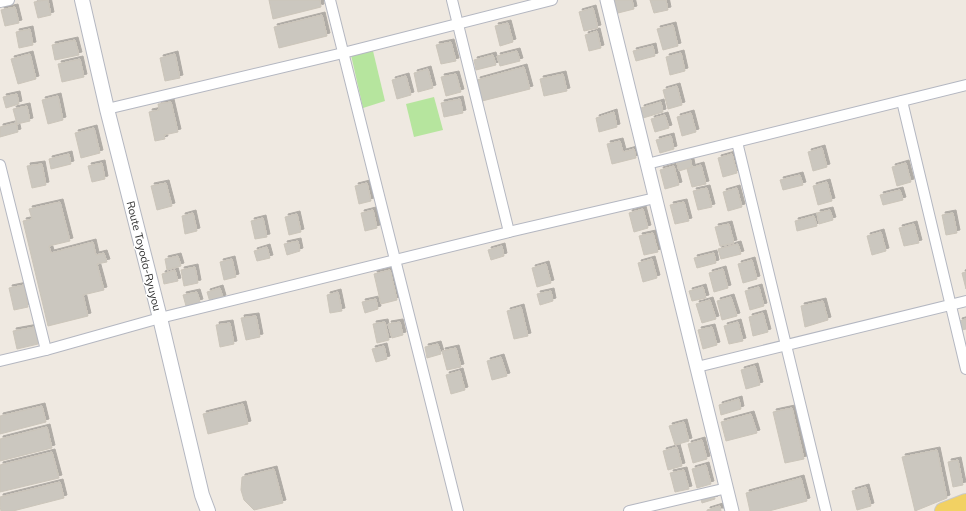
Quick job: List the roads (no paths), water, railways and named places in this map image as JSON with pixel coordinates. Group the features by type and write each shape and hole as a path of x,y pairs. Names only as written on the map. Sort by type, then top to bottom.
{"main road":[{"name":"Route Toyoda-Ryuyou","path":"82,0 107,109 160,318 202,495 208,511"},
{"path":"943,511 966,502"}],"street":[{"path":"0,2 9,0"},
{"path":"330,0 458,511"},
{"path":"452,0 509,232"},
{"path":"107,109 552,0"},
{"path":"607,0 732,511"},
{"path":"647,164 966,85"},
{"path":"902,101 966,370"},
{"path":"737,142 826,511"},
{"path":"0,165 46,350"},
{"path":"0,361 46,350 160,318 509,232 655,198"},
{"path":"697,367 966,301"},
{"path":"629,511 727,488"}]}
